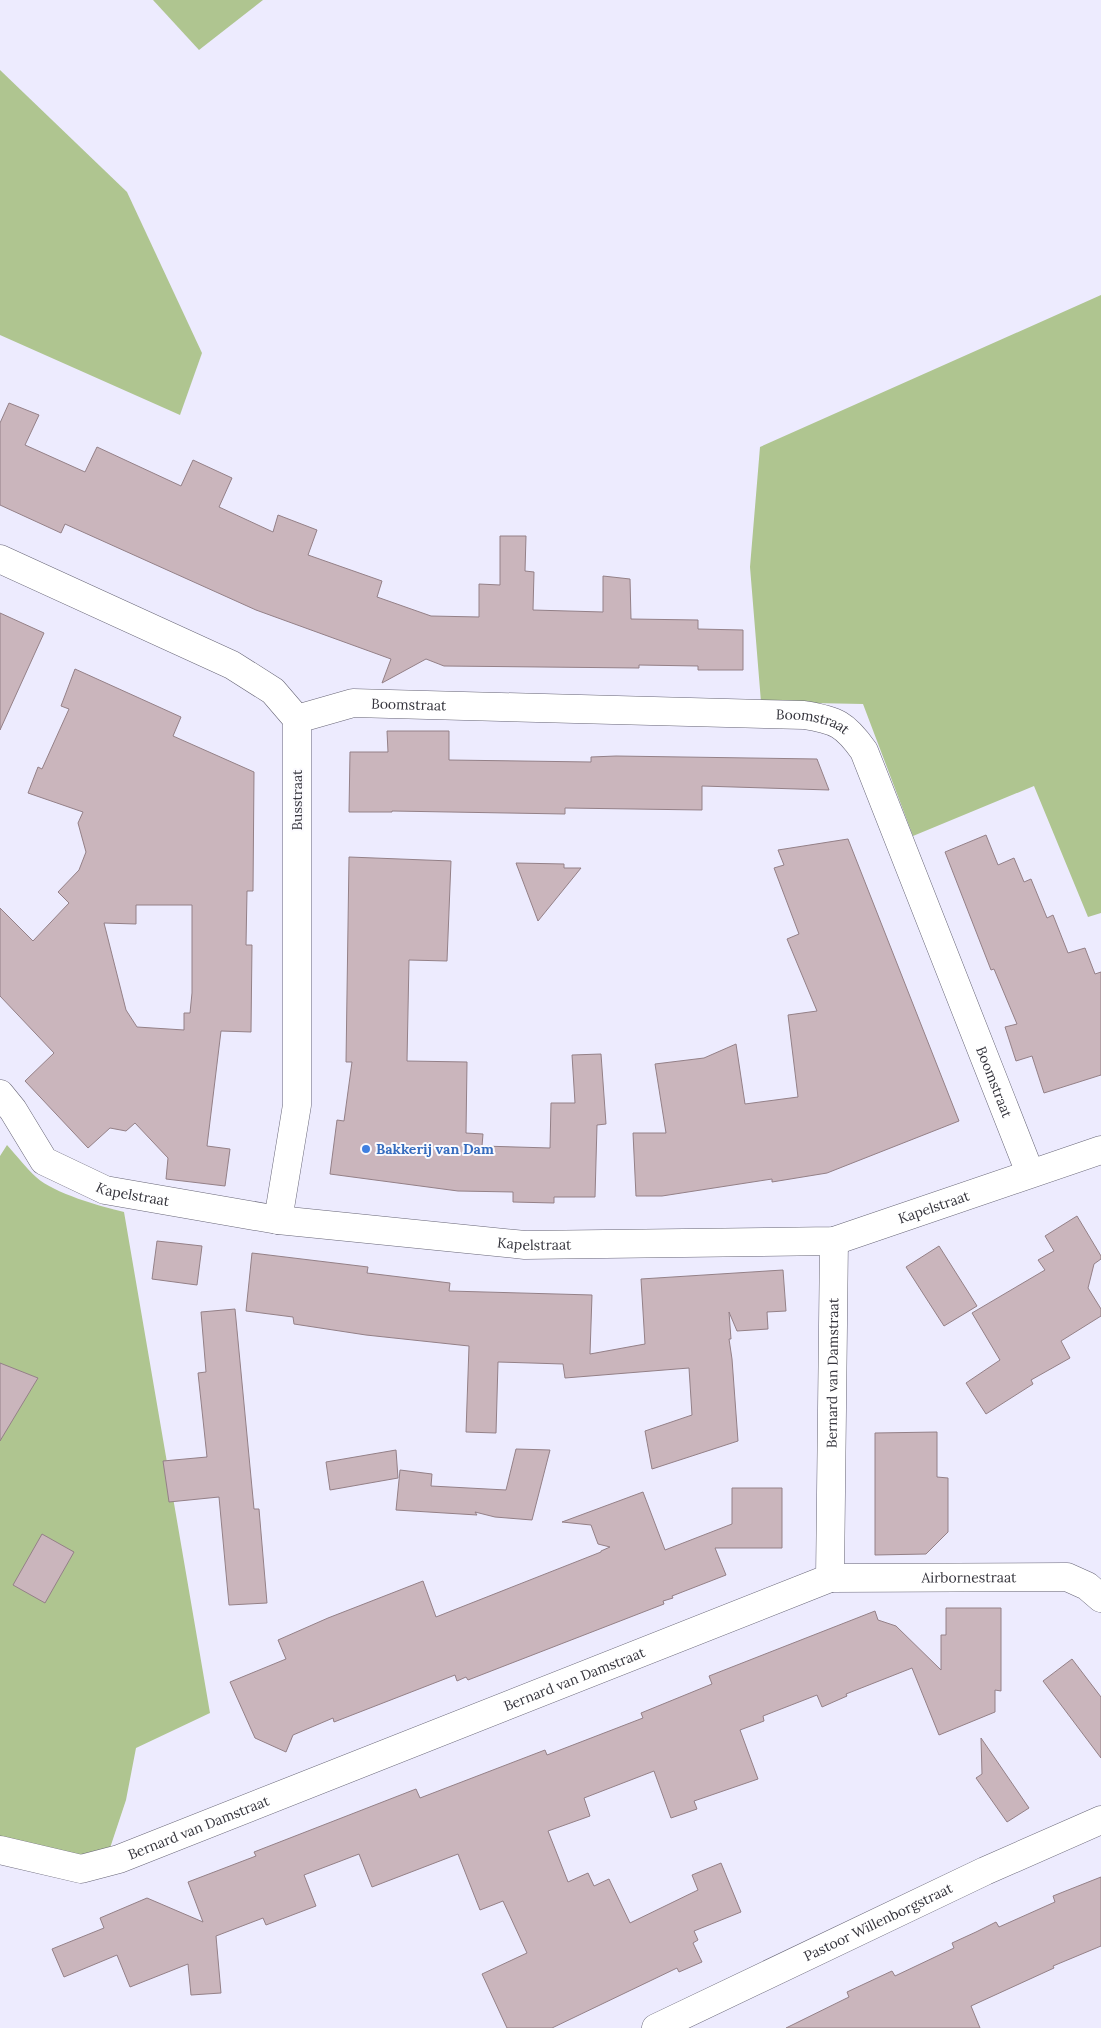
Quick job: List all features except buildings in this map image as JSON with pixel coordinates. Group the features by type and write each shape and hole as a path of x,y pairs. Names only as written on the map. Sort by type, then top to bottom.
{"street":[{"path":"0,559 232,665 273,691 297,719"},
{"name":"Boomstraat","path":"297,719 353,703 804,715 830,719 851,732 864,751 1030,1174"},
{"name":"Busstraat","path":"278,1220 297,1105 297,719"},
{"name":"Kapelstraat","path":"0,1094 13,1110 44,1160 105,1190 278,1220 525,1245 834,1241 1101,1150"},
{"name":"Bernard van Damstraat","path":"0,1850 81,1868 119,1859 830,1578 834,1241"},
{"name":"Airbornestraat","path":"830,1578 1067,1577 1087,1586 1101,1598"},
{"name":"Pastoor Willenborgstraat","path":"656,2028 985,1871 1101,1820"}],"green space":[{"path":"153,0 263,0 199,50"},
{"path":"0,70 127,192 202,353 180,415 0,335"},
{"path":"1101,295 1101,913 1088,917 1034,786 913,836 863,704 761,702 750,567 760,447"},
{"path":"7,1145 36,1177 54,1189 78,1199 124,1212 210,1713 136,1748 126,1800 108,1854 82,1859 0,1837 0,1156"}],"place":[{"name":"Bakkerij van Dam","path":"366,1149"}]}
